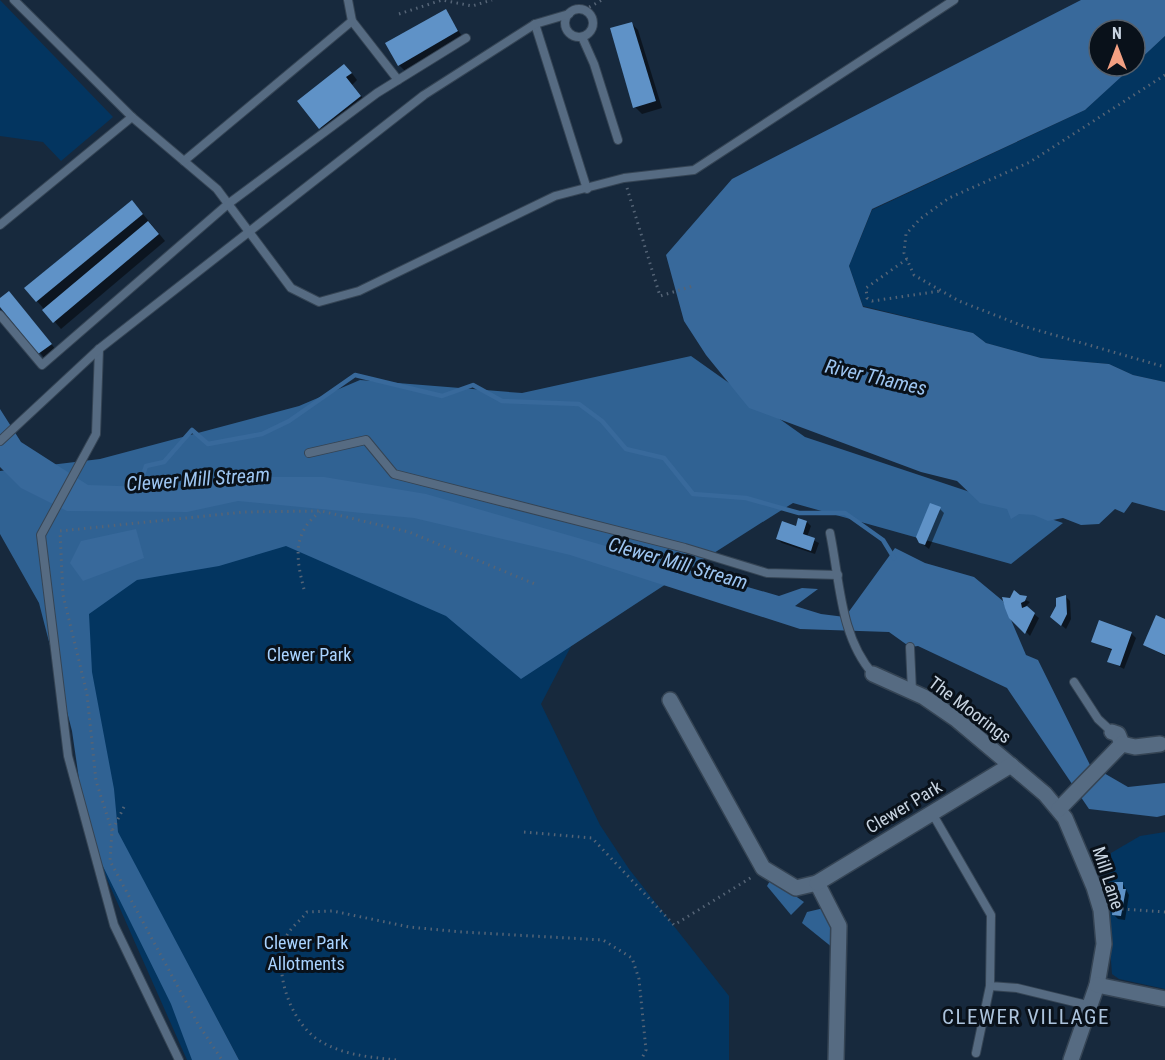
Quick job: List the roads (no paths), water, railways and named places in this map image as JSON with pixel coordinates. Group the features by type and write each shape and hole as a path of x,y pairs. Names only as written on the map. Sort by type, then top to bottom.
{"street":[{"name":"The Moorings","path":"873,674 912,691 956,719 1011,765"},
{"path":"670,700 763,868 796,888 817,883 839,926 836,1060"},
{"path":"1112,732 1118,734 1122,744"},
{"path":"1122,744 1135,747 1162,743"},
{"path":"1059,809 1122,744"},
{"name":"Mill Lane","path":"1011,765 1059,809 1084,861 1101,910 1104,944 1097,985 1071,1060"},
{"name":"Clewer Park","path":"817,883 1011,765"},
{"path":"1097,985 1165,999"}],"lane":[{"path":"14,0 132,117 217,189 291,288 318,302 359,291 555,196 624,178 694,171 954,0"},
{"path":"348,0 352,21 398,80"},
{"path":"0,441 99,349 424,95 535,24 569,14 584,10 590,14 593,25 589,33 582,36 572,35 566,28 569,14"},
{"path":"184,161 352,21"},
{"path":"535,24 587,189"},
{"path":"582,36 594,64 618,140"},
{"path":"0,315 42,365 228,204 398,80 466,38"},
{"path":"0,225 132,117"},
{"path":"99,349 96,434 41,535 68,756 114,925 179,1060"},
{"path":"309,453 366,440 394,474 685,548 767,573 838,575"},
{"path":"830,533 850,638 861,660 873,674"},
{"path":"910,647 912,691"},
{"path":"1074,682 1098,719 1112,732"},
{"path":"932,813 991,915 990,986 976,1053"},
{"path":"990,986 1017,988 1091,1006"}],"water":[{"name":"River Thames","path":"1081,0 1165,0 1165,36 1147,53 1147,18 1087,18 1087,78 1120,78 1085,110 872,209 849,266 863,307 973,333 986,343 1041,358 1109,364 1133,375 1165,382 1165,511 1132,502 1124,513 1115,509 1099,524 1081,525 1063,518 1048,521 1034,515 1019,514 1011,519 1007,509 980,503 957,481 921,472 749,408 706,355 684,321 666,255 732,179"},
{"path":"0,409 21,442 88,485 147,487 229,477 324,477 426,494 779,596 802,588 818,589 795,606 821,614 845,617 895,548 925,563 974,577 1003,601 1026,655 1038,660 1090,765 1128,787 1165,783 1165,815 1157,817 1089,809 1007,688 918,646 910,647 889,632 800,629 570,555 414,518 238,501 187,512 67,511 21,488 0,467"},
{"path":"136,529 144,558 83,581 70,563 81,541"}],"waterway":[{"name":"Clewer Mill Stream","path":"138,490 146,466 164,462 192,430 208,444 262,434 289,421 355,375 442,396 473,385 502,401 579,404 602,421 626,449 664,458 693,494 746,498 799,513 845,513 883,540 894,558"}],"district":[{"name":"CLEWER VILLAGE","path":"1026,1017"}],"park label":[{"name":"Clewer Park Allotments","path":"306,953"}]}
